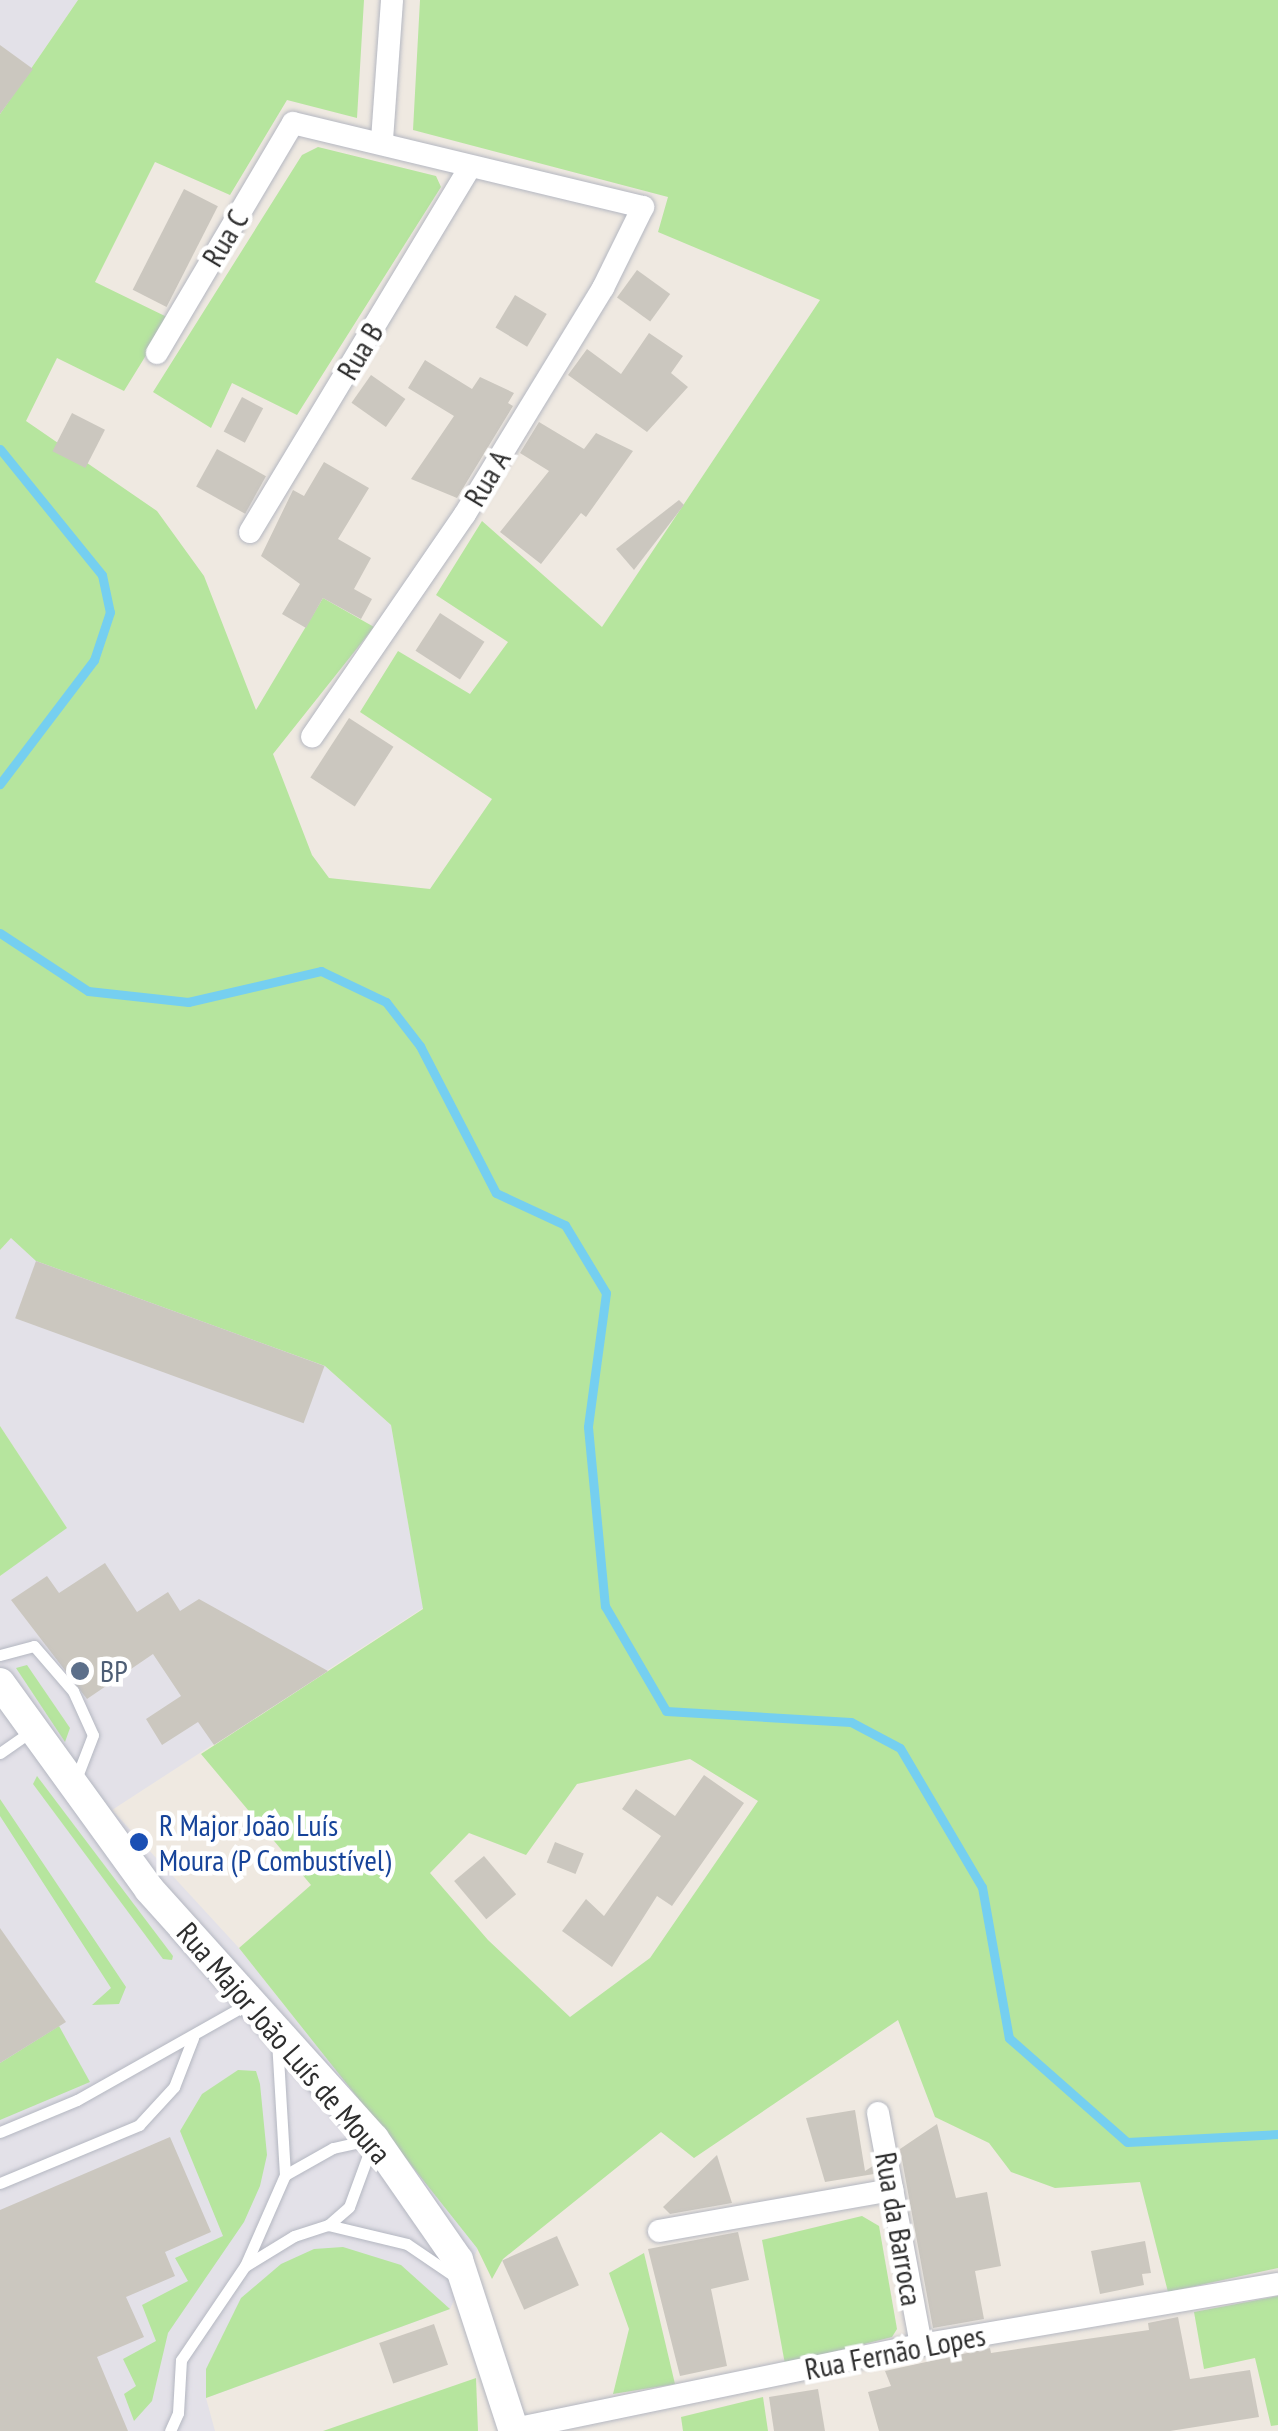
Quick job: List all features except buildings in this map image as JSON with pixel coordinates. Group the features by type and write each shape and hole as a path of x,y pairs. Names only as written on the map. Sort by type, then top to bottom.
{"street":[{"path":"392,0 382,140 470,169"},
{"name":"Rua C","path":"157,353 293,123 382,140"},
{"name":"Rua A","path":"312,738 466,514 603,288 643,207 470,169"},
{"name":"Rua B","path":"250,532 470,169"},
{"name":"Rua Major João Luís de Moura","path":"0,1683 31,1732 149,1889 374,2139 458,2260 514,2430"},
{"name":"Rua da Barroca","path":"878,2113 921,2346"},
{"path":"659,2231 892,2190"},
{"name":"Rua Fernão Lopes","path":"514,2430 921,2346 1278,2284"}],"lane":[{"path":"0,1654 34,1646 73,1692 94,1735 73,1787"},
{"path":"0,1752 31,1732"},
{"path":"0,2132 77,2100 249,2004"},
{"path":"170,2431 178,2414 181,2360 245,2266 285,2175 276,2032"},
{"path":"0,2184 139,2125 174,2087 194,2038"},
{"path":"285,2175 333,2148 374,2139 358,2192 328,2226"},
{"path":"245,2266 294,2236 328,2226 407,2244 469,2288"}],"shaded area":[{"path":"0,0 78,0 0,114"},
{"path":"11,1238 37,1261 325,1366 391,1425 423,1608 112,1810 239,1948 478,2248 450,2309 206,2398 215,2431 0,2431 0,1576 66,1527 0,1426 0,1250"}],"green space":[{"path":"78,0 364,0 357,118 287,100 230,195 155,162 95,282 169,318 124,391 57,358 26,421 157,511 204,576 256,710 323,598 374,627 273,754 312,855 329,878 430,889 492,799 360,712 398,651 470,694 508,642 436,595 482,521 602,627 820,300 658,232 668,197 413,130 420,0 1278,0 1278,2268 1168,2292 1140,2182 1055,2188 1011,2172 989,2143 935,2117 898,2020 694,2158 661,2132 503,2259 492,2279 477,2248 239,1948 311,1885 201,1754 423,1609 391,1425 325,1366 36,1261 11,1238 0,1250 0,114","holes":["690,1759 758,1801 650,1958 570,2017 488,1940 430,1873 469,1833 526,1855 577,1784"]},
{"path":"318,147 436,176 441,187 297,415 232,383 211,428 153,392 302,155"},
{"path":"0,1426 67,1528 0,1576"},
{"path":"27,1665 70,1728 65,1742 16,1668"},
{"path":"37,1776 173,1956 172,1960 163,1959 33,1784"},
{"path":"0,1799 126,1987 119,2004 92,2005 111,1988 0,1816"},
{"path":"59,2026 90,2082 0,2120 0,2063"},
{"path":"238,2070 256,2071 260,2084 267,2155 260,2186 244,2222 168,2333 152,2401 134,2421 124,2394 136,2386 123,2359 156,2341 142,2305 188,2281 175,2258 223,2236 180,2131 202,2094"},
{"path":"862,2216 879,2226 897,2329 892,2337 785,2364 762,2240"},
{"path":"343,2247 401,2265 450,2309 206,2398 206,2369 241,2298 281,2264 314,2249"},
{"path":"644,2253 675,2384 613,2394 629,2329 609,2273"},
{"path":"1278,2296 1278,2425 1271,2426 1255,2358 1204,2369 1194,2312"},
{"path":"476,2378 478,2431 323,2431"},
{"path":"763,2397 768,2431 683,2431 681,2417"}],"waterway":[{"path":"0,449 102,575 110,612 94,660 0,784"},
{"path":"0,933 88,991 188,1002 321,971 386,1002 420,1046 496,1193 565,1225 606,1293 588,1427 605,1606 666,1711 851,1722 900,1748 982,1887 1009,2038 1127,2142 1278,2134"}],"place":[{"name":"BP","path":"80,1671"},
{"name":"R Major João Luís Moura (P Combustível)","path":"139,1842"}]}
